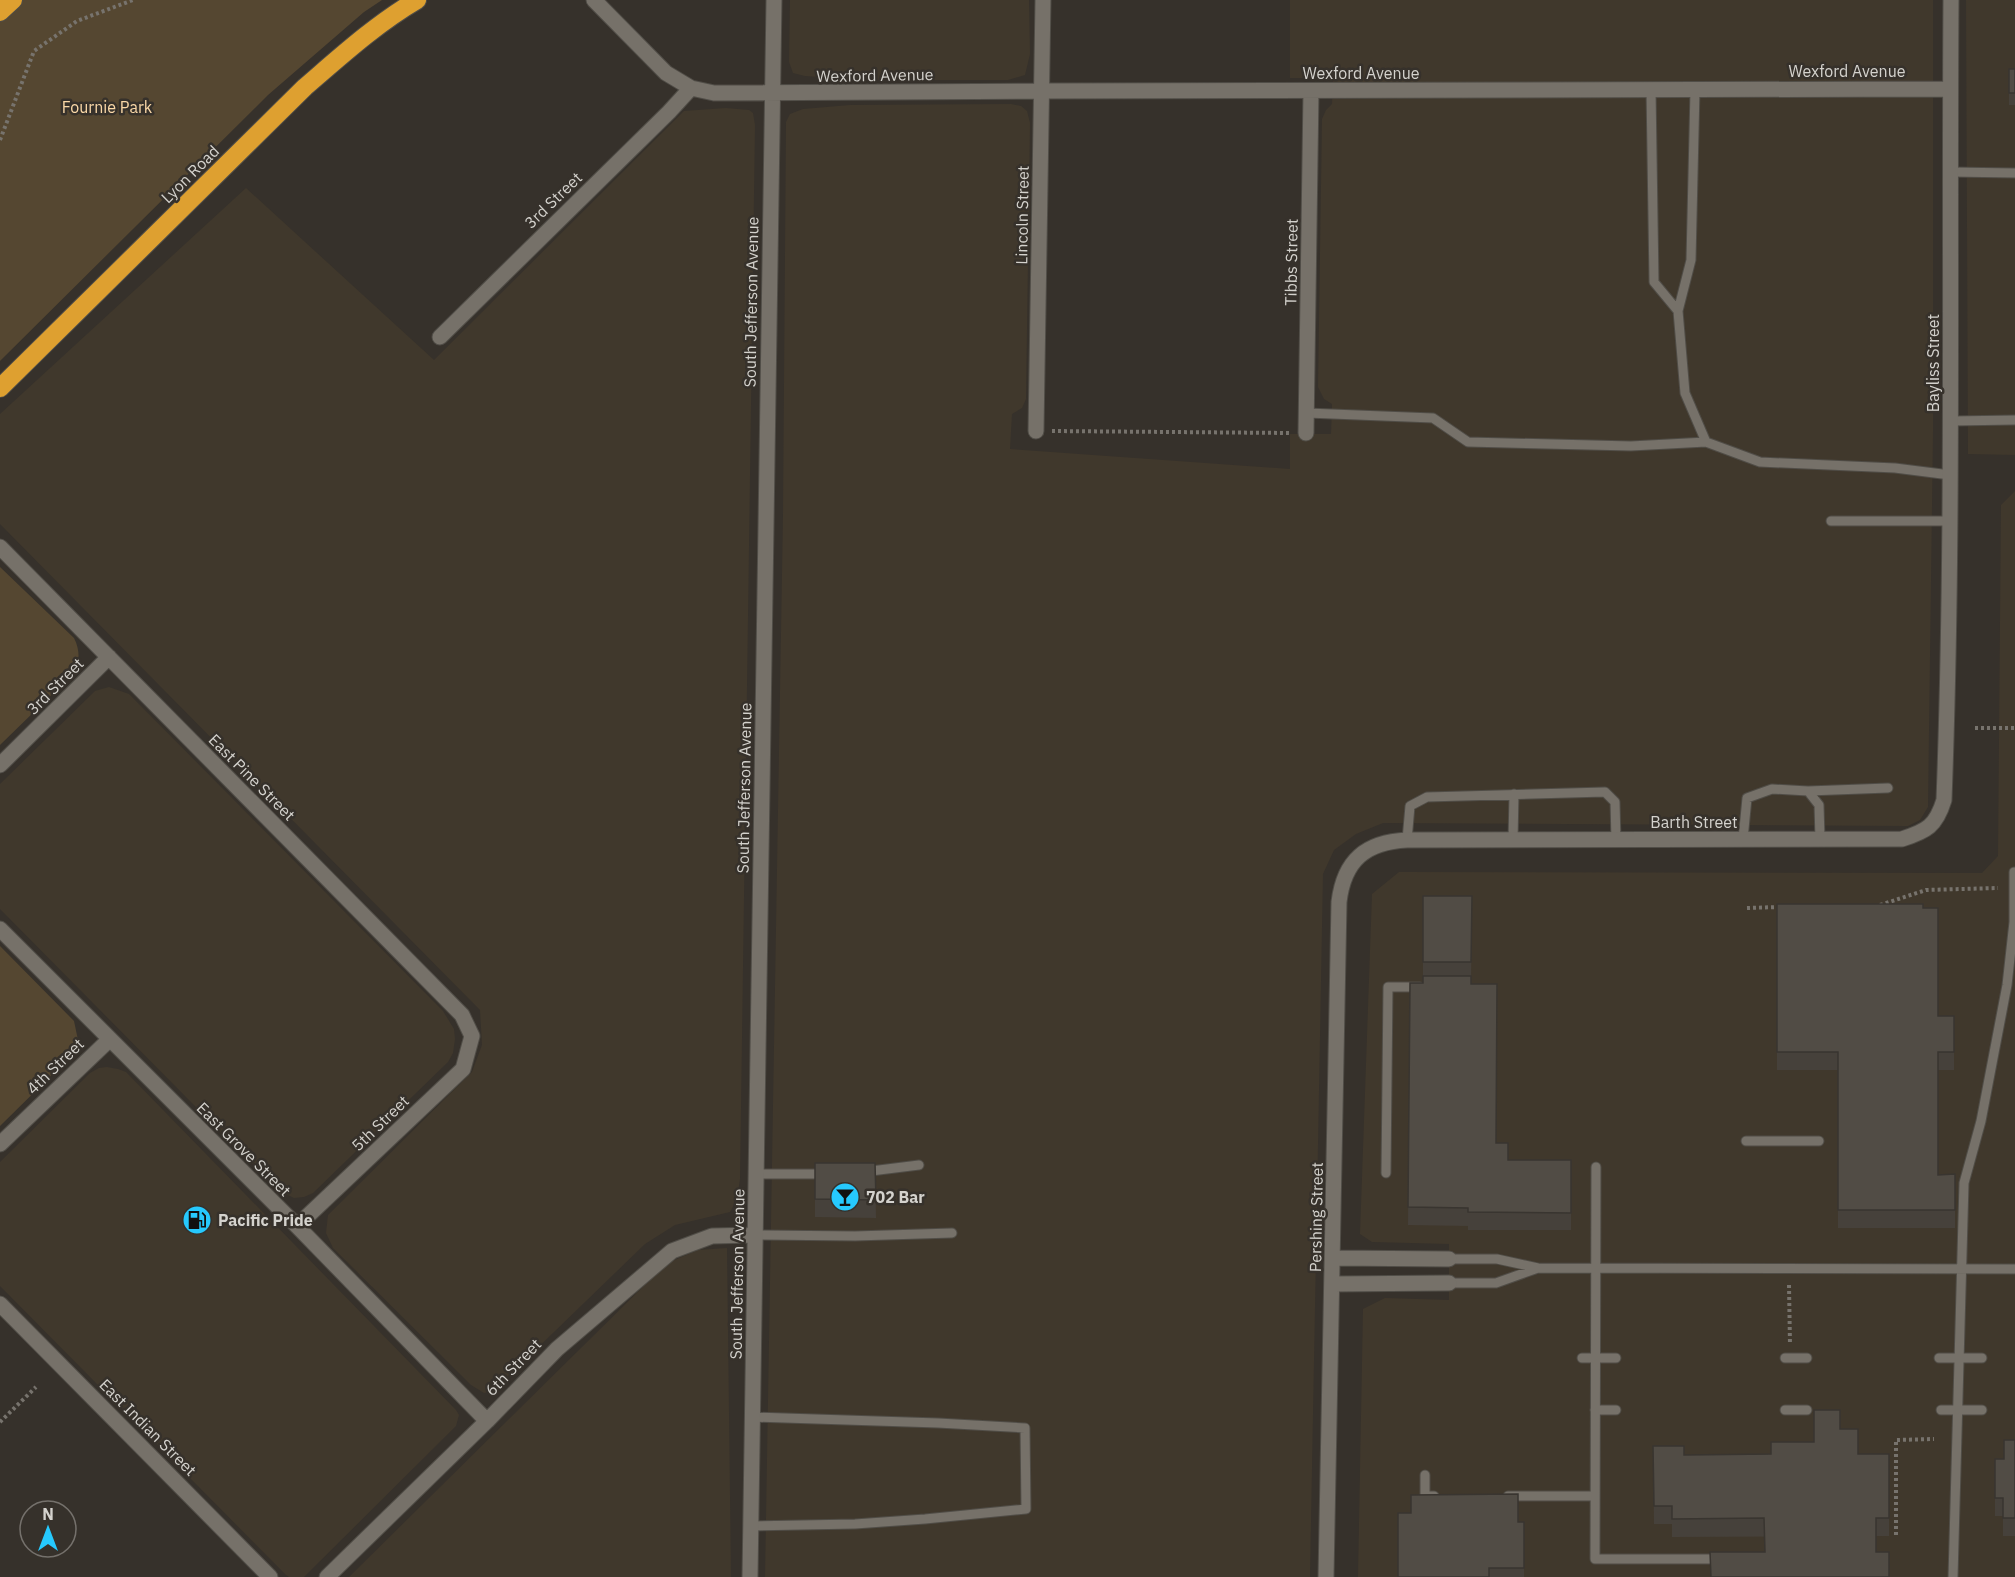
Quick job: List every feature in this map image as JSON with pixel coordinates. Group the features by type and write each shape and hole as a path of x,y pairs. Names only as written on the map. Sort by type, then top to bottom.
{"highway":[{"path":"0,12 13,0"},
{"name":"Lyon Road","path":"0,388 305,87 393,14 417,0"}],"street":[{"path":"594,0 666,73 691,88"},
{"name":"South Jefferson Avenue","path":"750,1577 774,0"},
{"name":"Lincoln Street","path":"1036,431 1043,0"},
{"name":"Bayliss Street","path":"1947,725 1952,421 1951,0"},
{"name":"Wexford Avenue","path":"691,88 714,93 1950,89"},
{"name":"3rd Street","path":"440,337 691,88"},
{"name":"Tibbs Street","path":"1306,433 1311,91"},
{"name":"East Pine Street","path":"0,547 462,1015 472,1036"},
{"name":"3rd Street","path":"0,765 109,657"},
{"name":"Barth Street","path":"1355,861 1371,848 1388,841 1407,840 1902,839 1931,826 1940,813 1944,800 1947,725"},
{"name":"Pershing Street","path":"1326,1577 1339,902 1341,886 1355,861"},
{"name":"East Grove Street","path":"0,929 487,1420"},
{"name":"5th Street","path":"297,1226 463,1069 472,1036"},
{"name":"4th Street","path":"0,1144 110,1039"},
{"name":"6th Street","path":"327,1577 557,1348 672,1251 712,1236 755,1235"},
{"path":"1333,1258 1449,1259"},
{"path":"1333,1284 1449,1283"},
{"name":"East Indian Street","path":"0,1304 270,1577"}],"lane":[{"path":"1651,90 1653,282 1678,311"},
{"path":"1695,90 1691,261 1678,311 1685,393 1706,442"},
{"path":"1951,172 2015,173"},
{"path":"1307,413 1433,418 1468,442 1631,446 1706,442 1760,462 1895,468 1950,475"},
{"path":"1952,421 2015,420"},
{"path":"1831,521 1950,521"},
{"path":"1743,839 1747,798 1772,789 1808,791 1888,788"},
{"path":"1808,791 1819,805 1821,839"},
{"path":"1407,840 1410,806 1426,796 1605,792 1615,802 1616,840"},
{"path":"1513,840 1514,794"},
{"path":"1953,1577 1964,1183 1981,1121 2007,985 2014,922 2014,872"},
{"path":"1386,1173 1388,987 1432,987"},
{"path":"1746,1141 1819,1141"},
{"path":"851,1173 919,1165"},
{"path":"1596,1167 1595,1559 1730,1559"},
{"path":"756,1174 834,1174"},
{"path":"755,1235 855,1236 952,1233"},
{"path":"1449,1259 1497,1259 1538,1268 2015,1269"},
{"path":"1449,1283 1496,1283 1538,1268"},
{"path":"1582,1358 1616,1358"},
{"path":"1785,1358 1807,1358"},
{"path":"1939,1358 1982,1358"},
{"path":"1595,1410 1616,1410"},
{"path":"1785,1410 1807,1410"},
{"path":"1941,1410 1982,1410"},
{"path":"751,1526 902,1521 1026,1509 1025,1428 752,1417"},
{"path":"1425,1475 1425,1496 1448,1496"},
{"path":"1493,1496 1595,1496"}],"path":[{"path":"0,140 34,51 77,21 133,0"},
{"path":"1036,431 1306,433"},
{"path":"1975,728 2015,728"},
{"path":"1872,907 1926,890 1998,888"},
{"path":"1747,908 1781,908"},
{"path":"1789,1285 1790,1346"},
{"path":"0,1422 36,1387"},
{"path":"1896,1535 1896,1440 1934,1439"}],"shaded area":[{"path":"790,0 1029,0 1030,54 1025,75 1008,80 865,80 805,76 793,73 789,62"},
{"path":"1290,0 1933,0 1933,432 1928,807 1920,820 1908,826 1383,823 1356,834 1334,850 1323,874 1310,1577 765,1577 783,515 786,122 790,114 803,109 850,105 1011,104 1021,106 1027,111 1030,123 1026,399 1022,408 1012,414 1010,449 1290,469 1290,434 1331,434 1332,404 1324,399 1318,387 1322,119 1332,104 1333,78 1290,78"},
{"path":"1966,0 2015,0 2015,455 1968,454"},
{"path":"726,108 749,110 753,113 755,125 740,1179 737,1199 730,1212 675,1225 645,1244 493,1391 484,1393 471,1385 333,1248 326,1233 328,1215 472,1072 482,1045 480,1010 0,524 0,414 246,188 434,360 684,111"},
{"path":"2015,491 2015,1577 1358,1577 1363,1309 1385,1298 1449,1300 1449,1244 1372,1242 1360,1234 1372,894 1399,872 1982,873 1998,856 2001,505"},
{"path":"109,687 129,694 443,1011 454,1029 453,1053 448,1062 313,1193 304,1197 294,1198 278,1190 0,909 0,784 95,691"},
{"path":"107,1067 126,1072 459,1415 456,1426 304,1577 286,1575 0,1286 0,1162 90,1073"},
{"path":"727,1248 731,1577 349,1577 658,1272 670,1262 698,1250"}],"green space":[{"name":"Fournie Park","path":"0,0 382,0 364,12 268,95 0,361"},
{"path":"0,567 74,638 79,658 77,670 0,745"},
{"path":"0,946 74,1021 78,1040 76,1049 70,1057 0,1126"}],"building":[{"path":"2009,69 2015,69 2015,93 2009,93"},
{"path":"1423,896 1472,896 1471,962 1423,962"},
{"path":"1777,904 1923,904 1923,908 1938,908 1938,1016 1954,1016 1954,1052 1938,1052 1938,1175 1955,1174 1955,1210 1838,1210 1838,1052 1777,1052"},
{"path":"1423,976 1471,976 1471,984 1497,984 1496,1143 1508,1143 1508,1160 1571,1160 1571,1213 1468,1212 1468,1208 1408,1207 1410,983 1423,983"},
{"path":"815,1163 875,1163 876,1200 815,1199"},
{"path":"1814,1410 1840,1410 1840,1429 1858,1429 1858,1454 1889,1454 1889,1518 1876,1518 1876,1552 1889,1552 1889,1577 1711,1577 1710,1552 1765,1552 1764,1518 1672,1519 1672,1506 1654,1506 1653,1446 1684,1446 1684,1455 1771,1454 1771,1442 1814,1442"},
{"path":"2004,1440 2015,1440 2015,1518 2003,1518 2003,1498 1995,1498 1995,1459 2004,1459"},
{"path":"1518,1494 1518,1522 1524,1522 1524,1568 1489,1568 1489,1577 1398,1577 1398,1513 1411,1513 1411,1495"}],"place":[{"name":"702 Bar","path":"845,1197"},
{"name":"Pacific Pride","path":"197,1220"}]}
